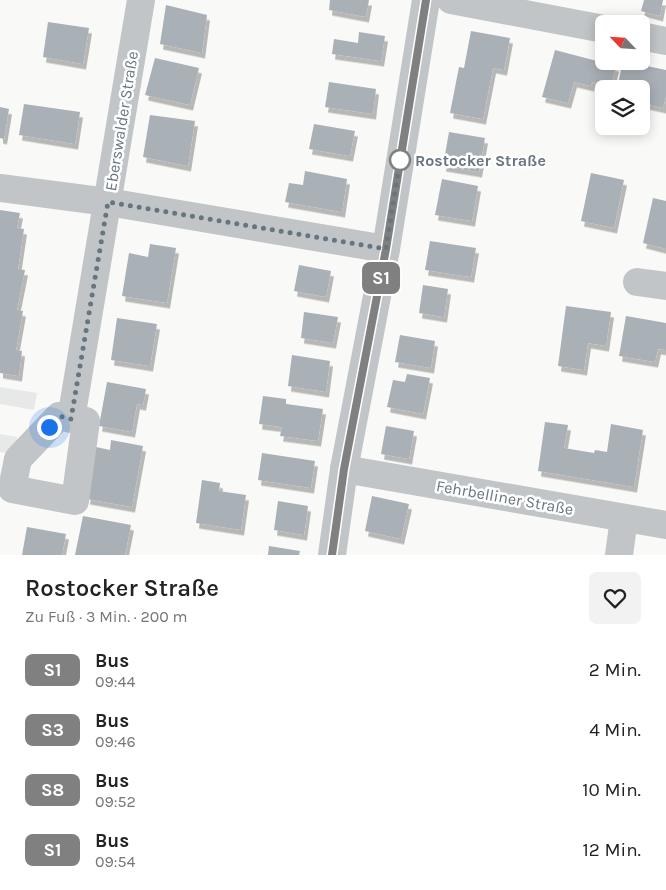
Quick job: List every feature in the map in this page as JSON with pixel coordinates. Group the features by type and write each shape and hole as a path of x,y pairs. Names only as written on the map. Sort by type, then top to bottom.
{"street":[{"name":"Eberswalder Straße","path":"71,419 142,0"},
{"path":"332,555 344,469 386,249 426,0"},
{"path":"451,0 560,10 595,25"},
{"path":"650,38 666,41"},
{"path":"0,188 108,202 386,249"},
{"path":"637,282 666,286"},
{"name":"Fehrbelliner Straße","path":"344,469 666,525"},
{"path":"619,555 624,518"}],"shaded area":[{"path":"0,387 37,393 34,410 0,404"},
{"path":"0,434 17,437 15,454 0,452"}],"building":[{"path":"330,0 369,0 366,17 329,10"},
{"path":"644,0 663,0 660,16 641,11"},
{"path":"166,5 207,15 202,53 160,44"},
{"path":"48,22 89,28 83,64 43,57"},
{"path":"471,31 510,38 504,70 493,68 483,119 450,113 459,67 464,68"},
{"path":"359,32 385,36 381,61 332,54 334,39 358,43"},
{"path":"555,50 595,60 595,70 615,70 613,80 595,80 595,83 592,82 591,86 574,82 568,103 542,97"},
{"path":"155,58 199,68 190,105 145,95"},
{"path":"650,67 666,70 666,96 663,108 650,105 650,80 619,80 621,70 650,70"},
{"path":"329,82 376,89 373,114 325,107"},
{"path":"24,104 80,112 75,144 19,135"},
{"path":"0,107 9,109 4,139 0,138"},
{"path":"150,115 195,121 188,166 143,157"},
{"path":"314,124 355,131 350,156 309,149"},
{"path":"449,132 485,138 479,172 443,166"},
{"path":"305,171 347,179 342,212 285,202 289,183 303,185"},
{"path":"591,173 624,180 614,228 581,221"},
{"path":"442,179 478,186 472,221 435,215"},
{"path":"653,198 666,201 666,249 643,243"},
{"path":"0,210 20,213 17,228 24,229 18,269 25,270 17,310 23,311 16,350 22,351 19,376 0,373"},
{"path":"430,241 476,248 471,277 425,270"},
{"path":"150,244 176,248 167,303 122,296 129,253 148,257"},
{"path":"299,265 331,271 326,297 294,291"},
{"path":"423,285 448,289 444,317 419,313"},
{"path":"566,306 611,312 606,346 588,343 584,370 558,366"},
{"path":"304,312 338,317 333,343 301,338"},
{"path":"626,316 666,323 666,350 658,349 655,362 619,356"},
{"path":"117,318 157,324 150,366 111,360"},
{"path":"400,335 435,341 431,368 395,362"},
{"path":"292,355 330,361 326,392 288,386"},
{"path":"407,374 430,378 423,414 387,407 393,380 405,382"},
{"path":"107,382 146,389 143,405 137,404 132,432 99,426"},
{"path":"263,396 286,399 286,404 323,409 318,441 280,436 282,427 259,424"},
{"path":"545,422 568,425 564,448 594,453 595,450 607,452 611,424 643,430 634,487 538,471"},
{"path":"386,426 414,431 409,459 381,454"},
{"path":"111,440 143,446 132,507 87,499 96,447 110,450"},
{"path":"262,453 315,461 311,488 258,480"},
{"path":"202,480 220,483 219,491 246,495 241,530 196,523"},
{"path":"372,496 409,504 401,539 365,531"},
{"path":"278,501 308,506 304,535 274,530"},
{"path":"83,516 131,525 125,555 75,555"},
{"path":"27,527 66,534 62,555 22,555"},
{"path":"269,546 300,551 299,555 268,555"}],"bus line":[{"name":"S1","path":"332,555 344,469 386,249 426,0"}],"place":[{"name":"Rostocker Straße","path":"400,160"}],"route":[{"path":"49,427 59,416 71,419 108,202 386,249 400,160"}]}
